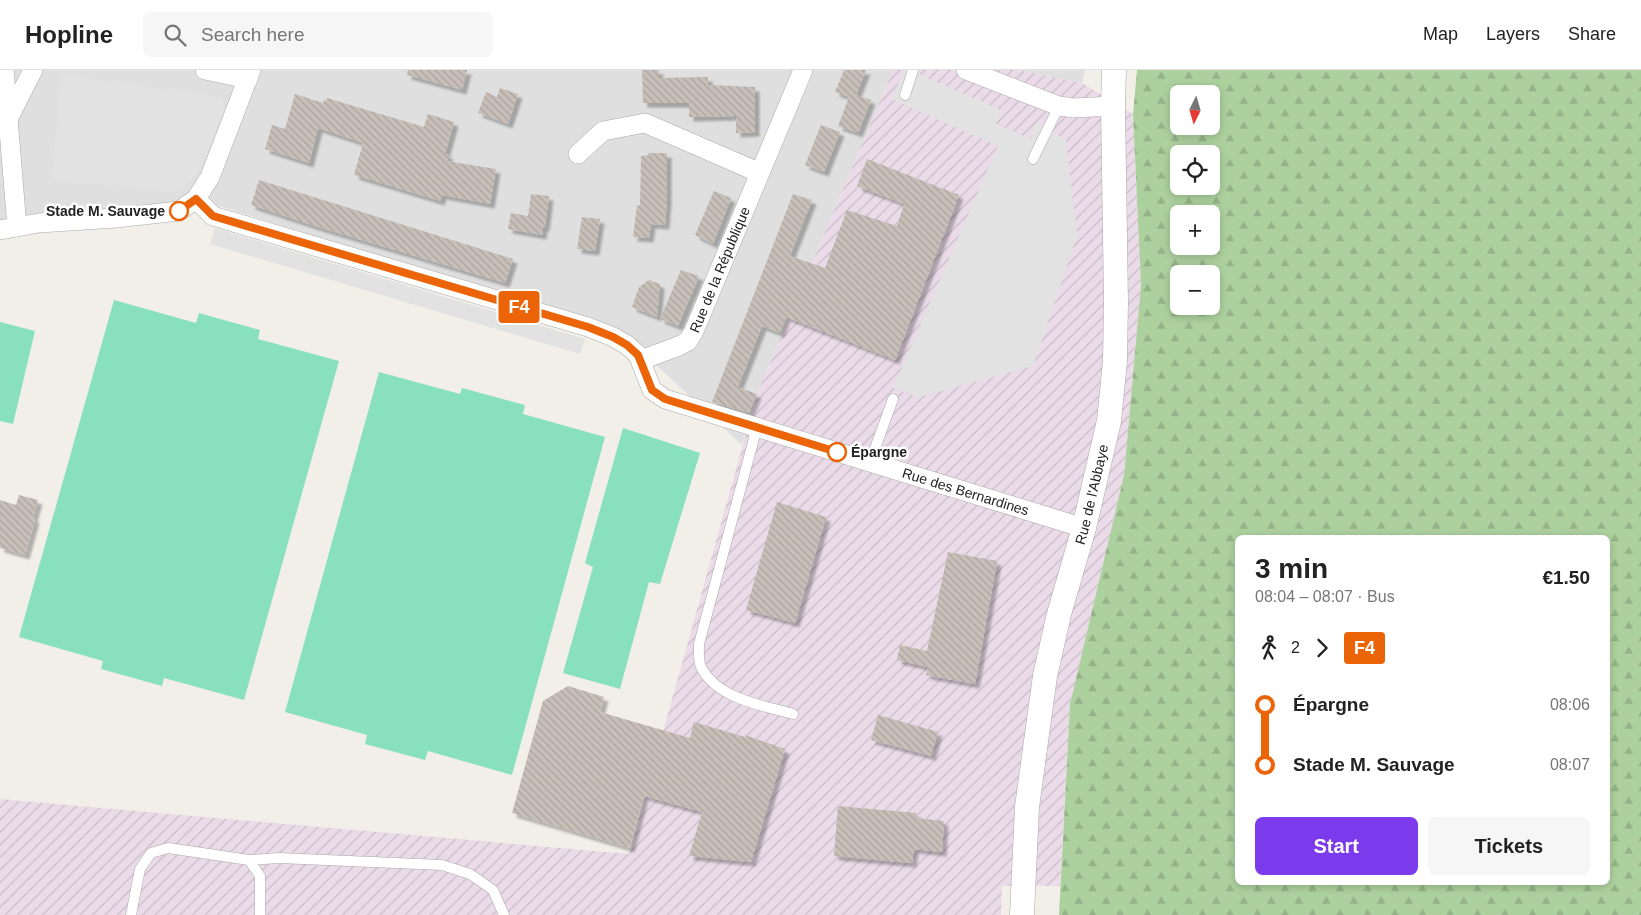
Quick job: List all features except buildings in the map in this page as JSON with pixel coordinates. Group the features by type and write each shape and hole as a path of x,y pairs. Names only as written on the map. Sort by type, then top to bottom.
{"street":[{"path":"4,70 7,120 8,229 39,223 179,211 196,199 210,177 250,74 205,70"},
{"path":"7,120 33,70"},
{"name":"Rue de la République","path":"641,360 679,346 688,341 694,331 803,70"},
{"path":"966,70 1059,106 1074,108 1113,106"},
{"name":"Rue de l'Abbaye","path":"1022,915 1027,807 1045,676 1058,614 1084,528 1109,421 1116,302 1114,70"},
{"path":"578,154 603,131 645,123 760,173"},
{"path":"196,199 213,216 588,327 627,345 641,360"},
{"name":"Rue des Bernardines","path":"641,360 652,390 665,399 1084,528"}],"lane":[{"path":"905,94 913,70"},
{"path":"1033,159 1059,106"},
{"path":"870,462 893,399"},
{"path":"757,427 699,644 700,666 713,684 734,696 793,714"},
{"path":"131,915 140,869 150,853 168,848 249,860 279,858 442,865 470,874 493,890 504,915"},
{"path":"249,860 260,876 260,915"}],"shaded area":[{"path":"0,70 893,70 757,394 742,445 620,331 219,206 0,239"},
{"path":"893,70 1018,70 1082,83 1133,114 1141,284 1124,475 1070,704 1060,886 1002,886 1001,915 0,915 0,799 629,854 757,394"},
{"path":"904,70 909,70 1001,110 996,124 1031,139 1037,122 1066,140 1077,236 1033,366 919,397 893,388 998,146 892,99"},
{"path":"1018,70 1085,70 1082,83"},
{"path":"62,74 222,97 224,111 197,174 180,190 170,191 51,180"},
{"path":"215,228 585,339 580,354 210,244"}],"green space":[{"path":"1137,70 1641,70 1641,915 1059,915 1070,704 1124,475 1141,285 1133,114"},
{"path":"114,300 196,323 199,313 260,330 258,339 339,361 244,700 164,678 162,686 101,669 103,661 19,637"},
{"path":"0,322 35,331 13,424 0,421"},
{"path":"379,372 460,394 462,388 525,405 523,414 605,437 512,775 428,751 425,760 365,744 367,735 285,712"},
{"path":"623,428 700,453 660,584 649,582 620,689 563,673 593,567 585,563"}],"bus line":[{"name":"F4","path":"179,211 196,199 213,216 588,327 613,337 627,345 638,355 652,390 665,399 837,452"}],"place":[{"name":"Stade M. Sauvage","path":"179,211"},
{"name":"Épargne","path":"837,452"}]}
